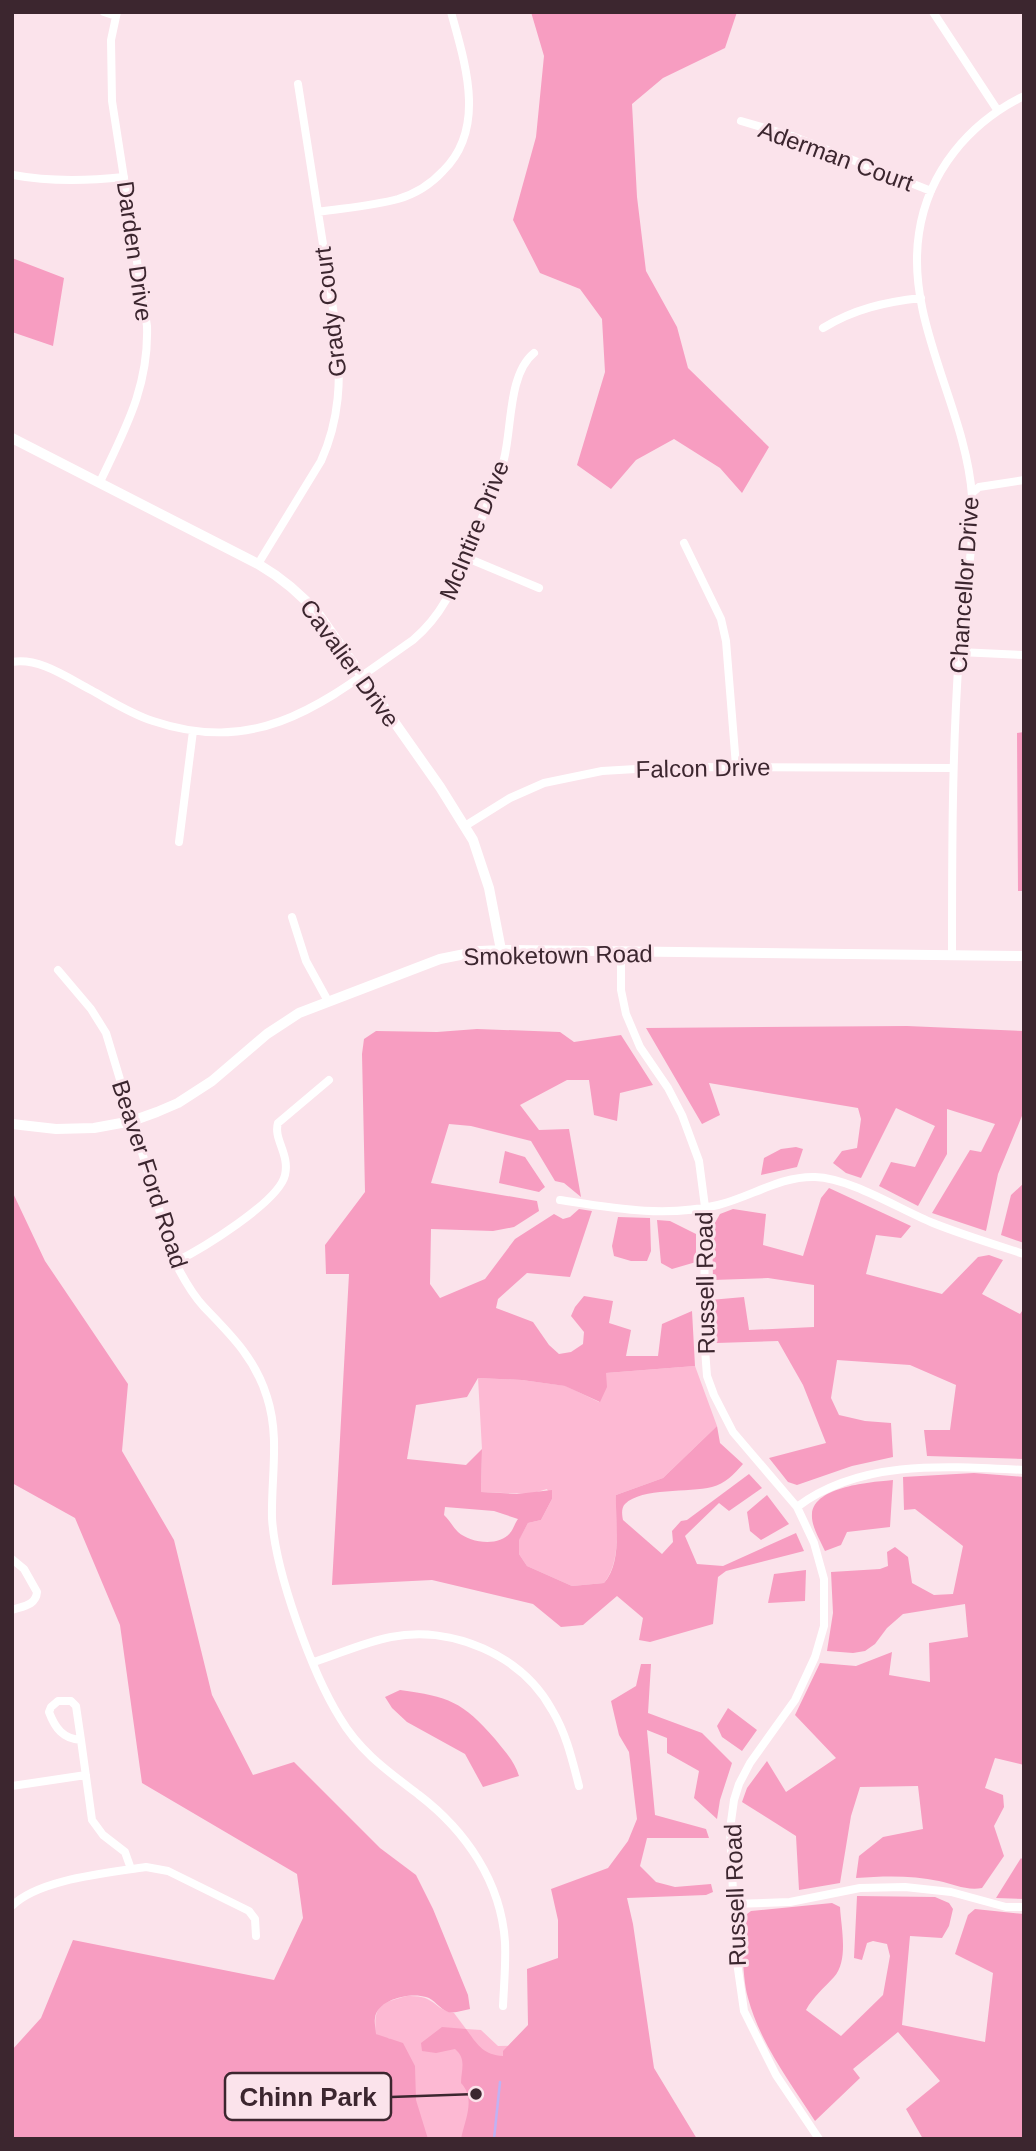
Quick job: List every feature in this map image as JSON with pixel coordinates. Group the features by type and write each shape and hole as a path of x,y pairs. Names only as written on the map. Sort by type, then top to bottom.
{"main road":[{"name":"Cavalier Drive","path":"12,438 258,564 290,585 305,599 362,675 465,826 489,888 501,950"},
{"name":"Smoketown Road","path":"12,1125 77,1130 132,1121 157,1112 197,1091 230,1067 282,1022 328,1001 440,959 470,953 501,950 1024,956"}],"street":[{"path":"104,12 116,14"},
{"path":"318,212 397,199 411,194 436,178 456,156 466,133 470,107 464,63 451,12"},
{"path":"933,12 998,111"},
{"name":"Darden Drive","path":"100,482 139,397 146,364 147,326 112,101 111,40 116,14"},
{"name":"Grady Court","path":"258,564 321,461 338,409 337,334 298,83"},
{"name":"Chancellor Drive","path":"952,955 953,768 959,652 972,539 972,493 964,449 921,298 917,257 919,236 931,191 948,159 977,127 1024,96"},
{"name":"Aderman Court","path":"741,121 792,136 931,191"},
{"path":"13,174 83,182 124,177"},
{"path":"824,328 845,315 870,307 921,298"},
{"name":"McIntire Drive","path":"12,663 37,664 140,716 193,731 230,732 268,726 308,710 413,640 436,617 451,592 504,460 517,380 528,358 534,353"},
{"path":"972,493 979,487 1024,480"},
{"path":"684,543 722,619 736,766"},
{"path":"465,557 539,588"},
{"path":"959,652 1024,655"},
{"path":"179,842 193,731"},
{"name":"Falcon Drive","path":"465,826 510,798 557,779 631,769 736,766 953,768"},
{"path":"292,917 306,961 328,1001"},
{"name":"Russell Road","path":"621,953 621,990 626,1014 640,1046 682,1115 699,1161 705,1207 704,1336 708,1376 714,1395 733,1432 797,1507 820,1561 826,1597 824,1626 816,1657 795,1700 750,1763 739,1784 730,1829 736,1955 744,2011 776,2075 819,2139"},
{"name":"Beaver Ford Road","path":"58,970 91,1009 106,1033 175,1262 198,1300 238,1342 261,1379 275,1434 272,1490 274,1534 291,1602 328,1697 354,1738 379,1765 450,1823 486,1872 503,1927 503,2006"},
{"path":"175,1262 217,1239 277,1191 285,1177 287,1165 286,1154 277,1134 278,1122 329,1080"},
{"path":"560,1200 640,1212 705,1207 800,1177 830,1179 845,1183 933,1223 1024,1254"},
{"path":"797,1507 836,1483 864,1475 901,1470 978,1467 1024,1470"},
{"path":"12,1559 17,1561 32,1580 37,1596 32,1604 12,1610"},
{"path":"314,1662 377,1641 410,1635 446,1636 476,1645 514,1667 542,1694 561,1728 579,1786"},
{"path":"81,1740 64,1737 58,1730 49,1714 54,1703 73,1702 81,1740 92,1820 103,1835 125,1852 131,1869"},
{"path":"12,1786 86,1775"},
{"path":"12,1906 27,1894 46,1886 146,1867 169,1871 249,1911 255,1919 256,1936"},
{"path":"733,1904 780,1903 860,1888 905,1887 951,1892 990,1904 1024,1907"}],"shaded area":[{"path":"531,12 737,12 725,48 663,78 632,104 637,197 646,271 677,327 688,368 769,447 742,493 720,468 674,439 636,460 611,489 577,465 605,372 602,319 580,289 540,273 513,220 536,137 544,56"},
{"path":"12,258 64,278 53,346 12,332"},
{"path":"1024,732 1024,891 1018,891 1017,733"},
{"path":"907,1026 1024,1031 1024,1111 998,1174 986,1231 932,1213 970,1150 981,1152 995,1124 947,1109 947,1154 918,1206 879,1186 891,1162 915,1167 935,1126 896,1108 861,1178 846,1173 833,1163 842,1151 857,1148 861,1119 858,1108 709,1083 720,1115 702,1124 646,1028"},
{"path":"477,1029 560,1032 574,1042 621,1035 653,1085 620,1093 617,1121 594,1115 589,1080 567,1080 520,1105 539,1130 569,1129 581,1197 564,1183 555,1181 531,1141 471,1126 449,1124 431,1183 537,1201 539,1211 514,1227 493,1231 431,1229 430,1284 440,1298 485,1279 515,1239 554,1214 563,1219 579,1209 592,1211 570,1277 527,1273 498,1299 496,1308 533,1322 559,1354 571,1352 583,1344 584,1332 571,1316 584,1296 613,1301 609,1323 631,1330 626,1356 658,1356 662,1324 692,1311 695,1366 606,1373 607,1387 600,1402 565,1386 478,1378 467,1397 416,1405 407,1459 466,1465 482,1449 481,1492 517,1494 552,1490 552,1499 541,1520 528,1523 519,1540 519,1554 527,1566 572,1586 604,1583 614,1564 616,1553 616,1495 663,1478 717,1426 720,1443 743,1464 733,1475 712,1487 643,1495 625,1504 622,1512 623,1520 662,1554 673,1542 672,1531 681,1521 687,1520 749,1474 762,1488 729,1511 719,1503 685,1536 697,1564 723,1566 796,1533 804,1551 726,1571 718,1577 713,1624 650,1642 639,1640 643,1618 617,1596 583,1625 561,1627 533,1604 432,1580 332,1585 349,1274 326,1274 325,1245 365,1192 364,1039 376,1031 437,1032","holes":["445,1507 494,1511 518,1519 511,1532 492,1542 463,1536 444,1515"]},
{"path":"781,1149 803,1149 797,1167 761,1175 764,1158"},
{"path":"505,1151 525,1157 545,1187 539,1192 499,1183"},
{"path":"1024,1183 1024,1243 1001,1235 1011,1195"},
{"path":"829,1188 911,1226 901,1238 876,1235 866,1274 942,1294 978,1257 989,1255 1003,1260 982,1294 1020,1314 1024,1308 1024,1459 927,1456 924,1430 950,1430 956,1385 910,1365 837,1360 831,1398 839,1415 891,1423 893,1457 852,1466 797,1485 788,1482 769,1458 826,1443 803,1385 778,1341 716,1343 710,1300 744,1297 749,1330 814,1327 814,1285 768,1278 713,1280 712,1228 720,1214 733,1209 766,1214 763,1245 803,1256 821,1198"},
{"path":"12,1191 45,1261 128,1384 122,1451 174,1540 212,1695 253,1775 294,1762 380,1848 416,1875 433,1909 468,1995 470,2009 448,2012 426,1997 412,1995 396,1998 382,2006 377,2011 375,2020 376,2034 403,2043 415,2066 416,2100 428,2139 12,2139 12,2050 41,2018 73,1940 274,1980 303,1918 297,1874 142,1783 120,1625 75,1518 12,1483"},
{"path":"618,1217 650,1218 651,1251 647,1261 631,1261 614,1256 612,1246"},
{"path":"657,1220 670,1221 696,1234 696,1262 672,1269 661,1263"},
{"path":"695,1366 717,1426 663,1478 616,1495 616,1553 610,1574 604,1583 572,1586 527,1566 519,1554 519,1539 528,1523 541,1520 552,1499 547,1489 530,1494 481,1492 482,1449 478,1378 566,1386 599,1402 606,1373"},
{"path":"974,1473 1024,1477 1024,1765 995,1758 985,1788 1003,1795 1004,1807 994,1826 1004,1856 982,1888 976,1889 908,1877 856,1878 859,1856 883,1837 923,1829 918,1786 860,1787 851,1816 840,1883 799,1890 796,1836 742,1802 747,1788 767,1761 786,1792 836,1758 795,1715 820,1663 856,1666 892,1652 889,1675 930,1682 929,1643 968,1637 965,1604 903,1614 865,1651 827,1651 833,1613 831,1572 880,1569 888,1566 887,1552 895,1547 908,1557 912,1583 934,1595 953,1594 963,1546 915,1509 904,1510 903,1477"},
{"path":"893,1480 890,1527 847,1532 841,1545 825,1551 813,1523 815,1505 833,1491 845,1487"},
{"path":"767,1495 789,1524 761,1540 750,1531 747,1512"},
{"path":"806,1570 805,1601 768,1603 774,1574"},
{"path":"641,1664 651,1664 648,1713 702,1733 732,1763 717,1819 694,1798 699,1771 667,1753 667,1738 647,1730 655,1815 706,1829 709,1838 647,1838 640,1866 656,1882 675,1887 711,1884 713,1892 706,1895 627,1898 654,2068 697,2139 461,2139 469,2102 461,2083 461,2057 455,2049 436,2053 422,2051 421,2043 442,2027 466,2029 485,2051 503,2056 503,2051 528,2025 527,1969 558,1958 558,1920 551,1889 608,1868 628,1841 637,1819 629,1752 619,1735 611,1701 636,1686"},
{"path":"400,1690 443,1699 473,1716 512,1761 519,1776 483,1787 465,1754 407,1722 392,1708 385,1697"},
{"path":"728,1708 757,1730 742,1751 722,1737 717,1726"},
{"path":"1021,1858 1024,1861 1024,1899 996,1898"},
{"path":"857,1896 935,1897 949,1903 953,1909 949,1926 942,1938 910,1936 902,2025 985,2042 993,1973 955,1954 968,1915 975,1909 1024,1914 1024,2139 923,2139 906,2109 940,2081 898,2032 853,2069 860,2078 815,2121 777,2062 753,2015 745,1982 741,1925 751,1911 832,1903 840,1907 843,1953 839,1970 806,2010 841,2036 883,1995 890,1956 887,1944 873,1941 867,1943 862,1960 854,1958"},
{"path":"407,1996 424,1998 454,2013 466,2029 481,2030 498,2046 635,2042 692,2139 276,2139 390,2038 382,2038 376,2034 377,2012 390,2001"}],"waterway":[{"path":"494,2139 500,2082"}],"place":[{"name":"Chinn Park","path":"476,2094"}]}
